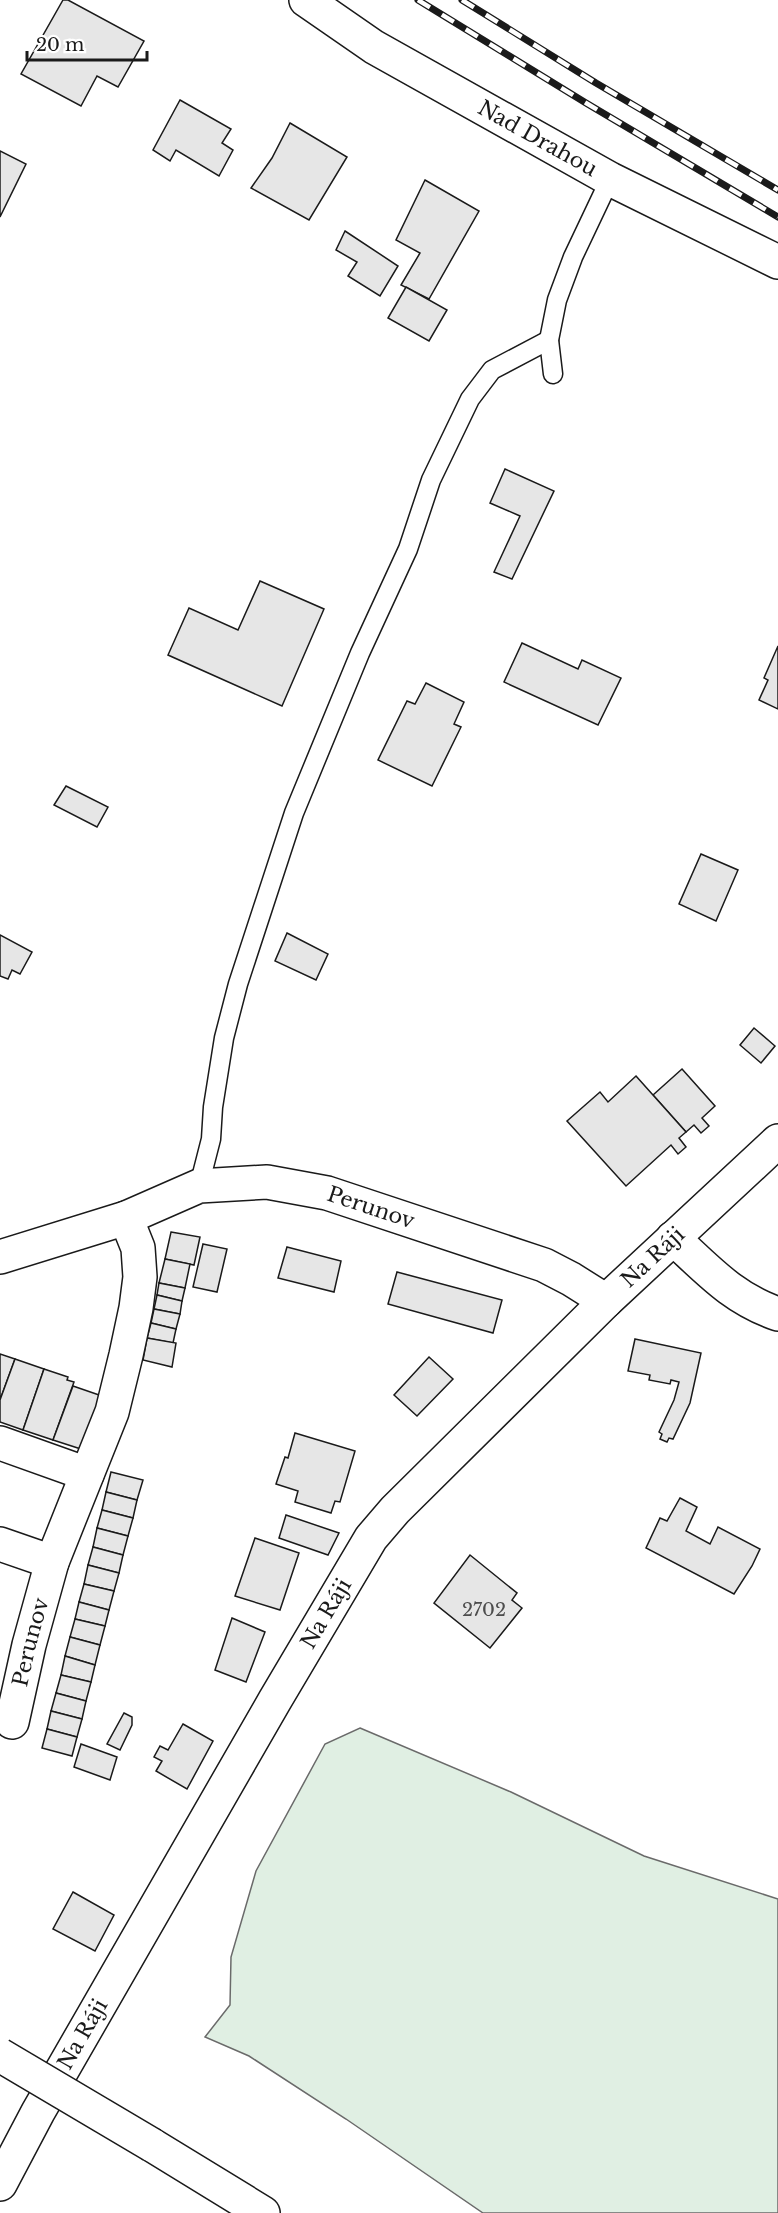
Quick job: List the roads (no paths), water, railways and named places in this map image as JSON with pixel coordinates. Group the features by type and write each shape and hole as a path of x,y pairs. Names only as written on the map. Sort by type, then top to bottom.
{"street":[{"name":"Nad Drahou","path":"306,0 374,47 610,179 778,262"},
{"name":"Na Ráji","path":"0,2184 44,2102 269,1710 371,1538 395,1510 606,1301 778,1141"},
{"name":"Perunov","path":"0,1257 126,1218 200,1186 267,1182 327,1193 544,1265 606,1301"},
{"name":"Perunov","path":"12,1722 29,1645 52,1562 112,1412 136,1308 140,1277 138,1248 126,1218"},
{"path":"673,1238 728,1290 754,1306 778,1314"},
{"path":"0,1443 87,1474"},
{"path":"0,1545 52,1562"},
{"path":"0,2055 263,2213"}],"lane":[{"path":"553,374 549,340 557,300 573,257 610,179"},
{"path":"200,1186 211,1139 213,1107 224,1038 238,984 294,813 360,653 408,549 431,480 470,399 492,370 549,340"}],"railway":[{"path":"418,0 778,217"},
{"path":"462,0 596,83 778,190"}]}
